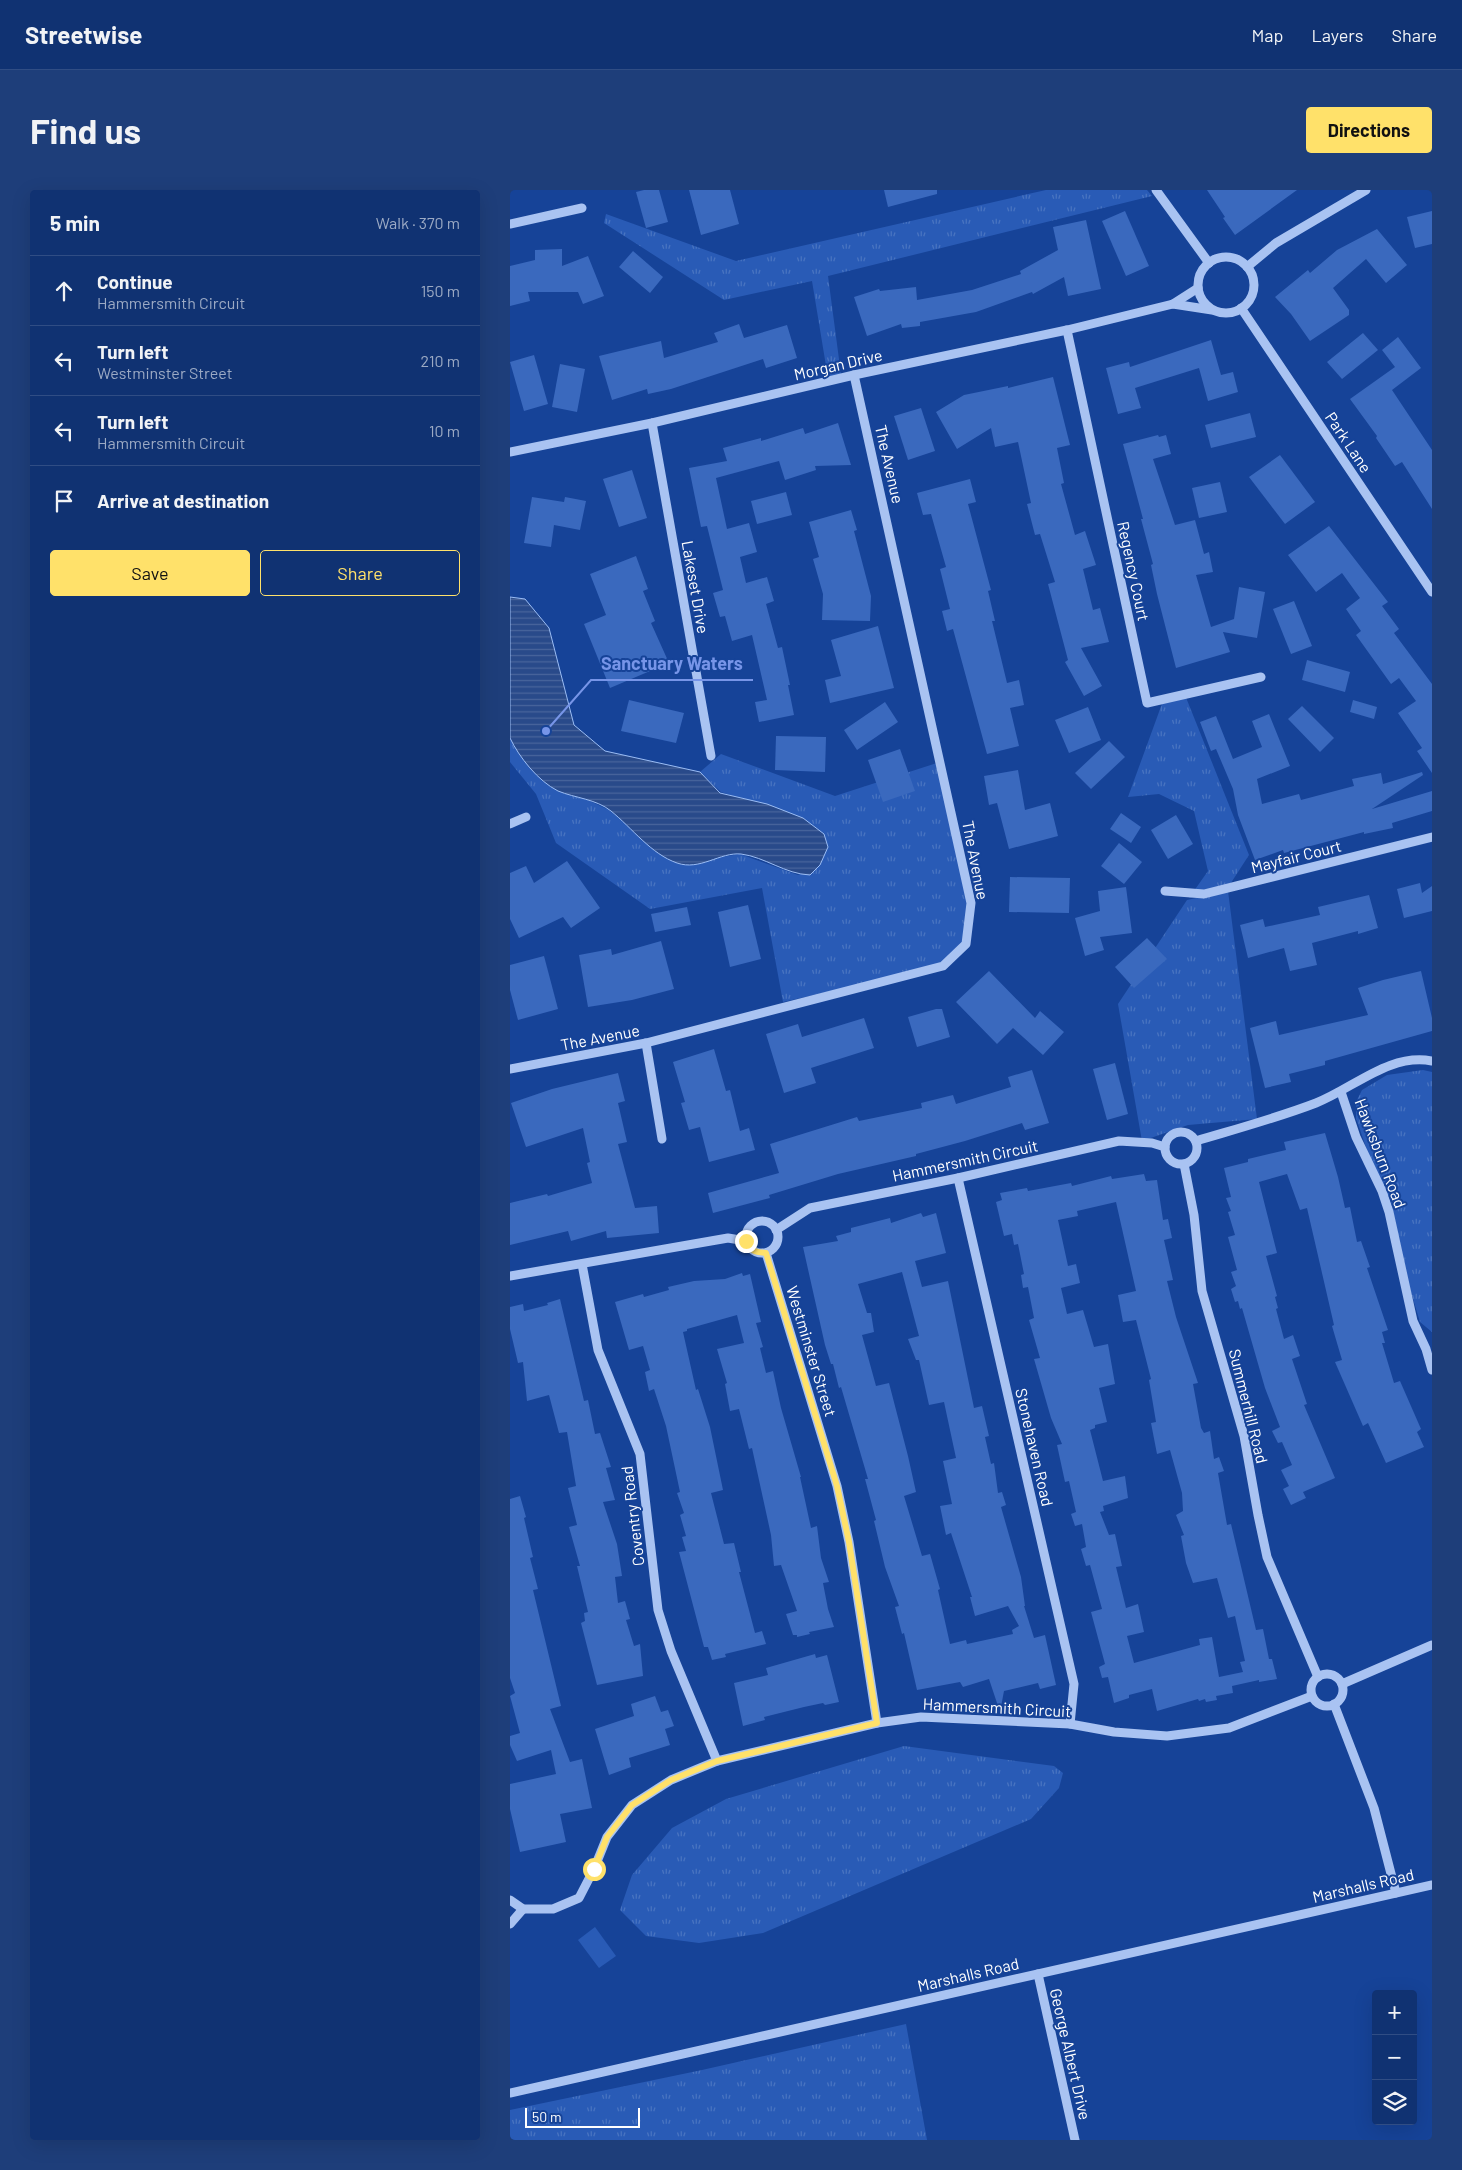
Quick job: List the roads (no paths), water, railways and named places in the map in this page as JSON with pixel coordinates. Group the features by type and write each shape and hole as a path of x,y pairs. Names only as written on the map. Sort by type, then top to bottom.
{"street":[{"path":"1156,190 1209,263"},
{"path":"1247,267 1276,243 1366,190"},
{"path":"510,224 582,208"},
{"path":"1225,257 1241,261 1247,267 1252,275 1252,294 1248,302 1241,308 1233,312 1214,311 1200,297 1198,278 1202,270 1209,263 1225,257"},
{"name":"Morgan Drive","path":"510,452 652,423 854,375 1067,330 1173,304 1198,288"},
{"name":"Morgan Drive","path":"1173,304 1214,311"},
{"name":"Park Lane","path":"1241,308 1432,592"},
{"name":"Regency Court","path":"1067,330 1147,704 1260,677"},
{"name":"The Avenue","path":"510,1070 646,1043 943,966 966,944 971,903 854,375"},
{"name":"Lakeset Drive","path":"652,423 711,756"},
{"path":"510,824 526,817"},
{"name":"Mayfair Court","path":"1165,891 1204,894 1432,837"},
{"path":"646,1043 662,1139"},
{"path":"1196,1141 1279,1116 1341,1092 1380,1069 1402,1062 1422,1059 1432,1061"},
{"name":"Hawksburn Road","path":"1341,1092 1356,1138 1382,1191 1389,1212 1414,1321 1429,1348 1432,1370"},
{"path":"1165,1148 1167,1140 1177,1133 1191,1135 1196,1141 1198,1149 1194,1158 1184,1164"},
{"name":"Hammersmith Circuit","path":"776,1230 810,1208 958,1178 1119,1141 1152,1142 1165,1148 1166,1155 1178,1163 1184,1164"},
{"name":"Summerhill Road","path":"1184,1164 1194,1216 1202,1292 1244,1436 1267,1557 1318,1677"},
{"name":"Stonehaven Road","path":"958,1178 1074,1684 1070,1724"},
{"path":"760,1221 770,1223 776,1230 777,1244 766,1253 754,1252 748,1247 746,1241 746,1234 752,1225 760,1221"},
{"path":"510,1276 728,1238 746,1241"},
{"name":"Westminster Street","path":"766,1253 837,1486 849,1542 877,1723"},
{"name":"Coventry Road","path":"582,1264 598,1350 640,1454 658,1610 671,1651 717,1761"},
{"path":"1342,1684 1432,1645"},
{"path":"1325,1674 1332,1675 1342,1684 1343,1694 1334,1704 1327,1706 1320,1704 1312,1696 1312,1684 1318,1677 1325,1674"},
{"name":"Hammersmith Circuit","path":"523,1909 553,1909 579,1898 607,1837 632,1805 671,1780 717,1761 877,1723 921,1717 1070,1724 1114,1732 1167,1736 1229,1728 1312,1696"},
{"path":"1334,1704 1374,1808 1396,1893"},
{"name":"Marshalls Road","path":"510,2093 1432,1885"},
{"path":"510,1900 523,1909 510,1924"},
{"name":"George Albert Drive","path":"1038,1974 1075,2140"}],"place":[{"name":"Sanctuary Waters","path":"546,731"}]}
